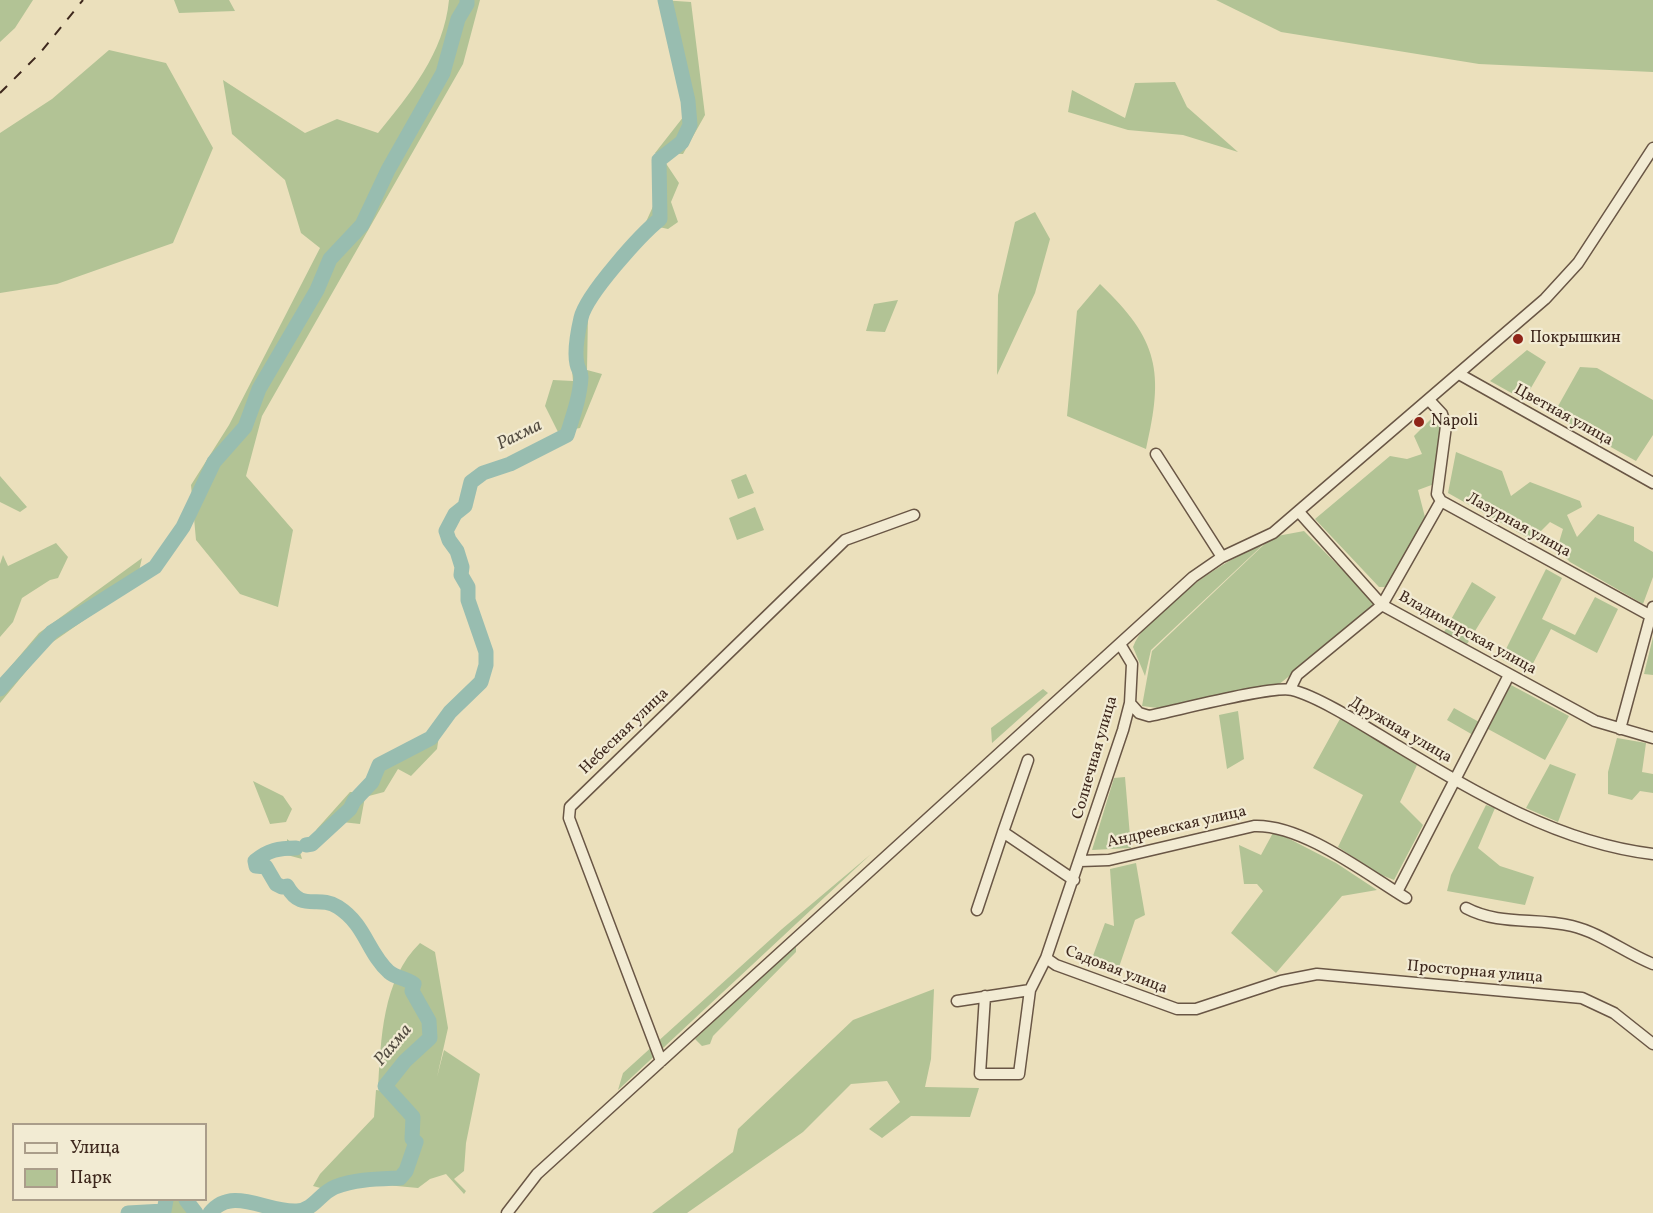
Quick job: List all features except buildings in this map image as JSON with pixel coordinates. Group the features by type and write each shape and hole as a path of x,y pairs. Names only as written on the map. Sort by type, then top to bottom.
{"street":[{"path":"507,1213 537,1174 1193,577 1222,557 1258,542 1299,512 1560,285 1578,263 1653,148"},
{"name":"Цветная улица","path":"1458,374 1653,483"},
{"path":"1429,400 1442,414 1446,426 1437,494 1441,501"},
{"path":"1156,454 1222,557"},
{"name":"Лазурная улица","path":"1382,604 1441,501 1652,613"},
{"path":"1299,512 1382,604"},
{"name":"Небесная улица","path":"661,1061 569,818 570,807 845,540 914,515"},
{"name":"Владимирская улица","path":"1290,689 1297,675 1382,604 1595,721 1653,738"},
{"path":"1620,729 1652,613"},
{"name":"Солнечная улица","path":"985,996 980,1074 1019,1074 1030,990 1046,957 1074,880 1130,703 1131,664 1120,644"},
{"path":"1455,780 1509,675"},
{"path":"1130,703 1139,713 1149,716 1290,689"},
{"name":"Дружная улица","path":"1290,689 1360,724 1455,780 1557,830 1600,844 1653,854"},
{"path":"976,910 1028,760"},
{"name":"Андреевская улица","path":"1080,861 1109,860 1254,826 1269,825 1325,849 1402,895 1455,780"},
{"path":"1003,832 1074,880"},
{"path":"1466,908 1479,915 1505,920 1572,926 1653,964"},
{"name":"Садовая улица","path":"1046,957 1056,965 1177,1009 1196,1009 1281,981"},
{"name":"Просторная улица","path":"1281,981 1317,974 1582,998 1614,1013 1653,1044"},
{"path":"957,1001 1030,990"}],"green space":[{"path":"0,0 33,0 15,28 0,42"},
{"path":"174,0 229,0 235,11 179,13"},
{"path":"449,0 480,0 463,64 262,416 246,476 293,530 278,607 240,594 196,540 191,485 229,425 320,248 301,233 285,180 232,134 223,80 305,133 337,119 378,133 424,72 440,38"},
{"path":"661,0 691,2 705,115 683,154 655,153 684,116"},
{"path":"1216,0 1653,0 1653,72 1479,64 1281,32"},
{"path":"109,50 166,63 213,148 173,243 57,284 0,293 0,133 52,99"},
{"path":"1175,82 1187,107 1238,152 1183,135 1128,130 1068,112 1072,90 1125,118 1135,83"},
{"path":"665,162 679,183 671,202 678,222 668,229 645,224 655,202 655,174"},
{"path":"1035,212 1050,239 1035,293 997,375 998,295 1015,222"},
{"path":"1100,284 1135,323 1152,359 1155,399 1146,449 1067,416 1077,311"},
{"path":"898,300 885,332 866,331 874,304"},
{"path":"588,315 587,370 602,374 580,428 558,432 545,406 553,380 573,381 570,347 573,329"},
{"path":"1527,350 1546,362 1524,400 1490,381"},
{"path":"1580,367 1597,368 1653,400 1653,435 1636,461 1553,415"},
{"path":"1438,412 1445,428 1437,483 1418,490 1426,521 1390,587 1379,587 1315,519 1390,456 1407,459 1422,454 1414,436"},
{"path":"1456,452 1502,471 1511,496 1530,482 1580,501 1582,507 1567,515 1577,537 1598,514 1634,527 1634,541 1653,552 1653,577 1643,604 1570,562 1557,549 1563,529 1550,522 1532,540 1448,493"},
{"path":"746,474 754,493 738,499 731,480"},
{"path":"0,476 27,507 20,512 0,502"},
{"path":"755,507 764,530 737,540 729,518"},
{"path":"1304,531 1378,606 1278,685 1158,708 1142,706 1152,651 1272,537"},
{"path":"1266,542 1151,650 1145,676 1133,647 1146,628 1162,611 1199,581"},
{"path":"56,543 68,557 58,578 50,580 22,598 13,622 0,637 0,564 3,555 8,566"},
{"path":"142,558 136,584 47,646 0,703 0,679 39,633"},
{"path":"1546,569 1562,578 1542,619 1575,635 1595,597 1618,609 1597,653 1551,629 1528,673 1501,659"},
{"path":"1472,582 1496,597 1467,644 1444,632"},
{"path":"1653,637 1653,675 1644,674"},
{"path":"1511,685 1569,716 1545,760 1488,729"},
{"path":"1043,689 1048,693 992,743 991,728"},
{"path":"1454,708 1479,722 1473,735 1447,720"},
{"path":"1238,711 1244,759 1227,769 1219,715"},
{"path":"1341,717 1417,765 1400,802 1423,825 1394,880 1379,874 1338,847 1363,795 1313,768"},
{"path":"439,736 437,749 411,776 398,769 384,792 365,797 360,824 342,822 316,830 350,792 360,792 372,765 410,753"},
{"path":"1617,738 1646,743 1642,772 1653,774 1653,793 1640,791 1632,800 1608,794 1608,772"},
{"path":"1550,764 1576,774 1558,822 1526,808"},
{"path":"1125,777 1131,848 1092,850 1114,778"},
{"path":"253,781 283,796 292,809 286,822 270,824"},
{"path":"1486,805 1495,808 1478,848 1500,866 1534,877 1525,905 1447,891 1451,875"},
{"path":"1274,831 1336,863 1377,890 1342,896 1276,973 1231,933 1263,891 1257,884 1244,884 1239,845 1261,855"},
{"path":"287,839 299,849 302,859 287,855"},
{"path":"871,854 618,1090 623,1073 782,929"},
{"path":"1136,863 1145,915 1135,920 1117,973 1090,964 1105,923 1114,926 1110,869"},
{"path":"420,943 435,952 448,1028 437,1077 444,1050 480,1074 466,1143 464,1171 454,1179 466,1191 464,1194 446,1174 430,1179 418,1188 386,1185 379,1176 346,1181 324,1189 313,1186 320,1174 374,1117 376,1090 384,1091 390,1072 397,1064 388,1072 383,1090 378,1089 380,1050 391,992 407,958"},
{"path":"796,944 796,952 713,1036 710,1044 702,1046 695,1039"},
{"path":"934,989 931,1059 925,1087 979,1088 970,1117 911,1116 882,1138 869,1129 900,1102 887,1081 851,1084 803,1132 687,1213 652,1213 733,1152 738,1129 853,1020"},
{"path":"169,1201 183,1201 194,1213 165,1213"}],"waterway":[{"path":"0,689 52,632 155,567 183,527 214,462 245,427 259,389 317,290 330,259 362,225 388,170 443,73 458,19 467,0"},
{"name":"Рахма","path":"306,845 312,844 350,809 354,801 372,782 379,765 431,738 450,712 481,682 486,665 486,652 468,600 468,587 461,575 462,567 457,551 446,531 455,514 465,506 471,482 483,473 510,464 567,435 580,384 581,375 576,359 576,347 585,308 615,266 660,219 659,160 682,142 690,125 688,101 665,0"},
{"name":"Рахма","path":"210,1213 219,1205 229,1201 250,1202 286,1211 303,1210 313,1205 330,1190 343,1184 400,1178 406,1171 416,1142 412,1139 413,1117 385,1086 405,1061 430,1038 429,1021 412,991 414,984 389,972 355,922 338,907 331,903 298,899 287,886 282,887 276,884 266,867 256,866 255,861 269,852 296,848"},
{"name":"Рахма","path":"128,1213 164,1211 166,1201"},
{"name":"Рахма","path":"187,1201 196,1213"}],"railway":[{"path":"0,93 40,53 83,0"}],"place":[{"name":"Покрышкин","path":"1518,339"},
{"name":"Napoli","path":"1419,422"}]}
